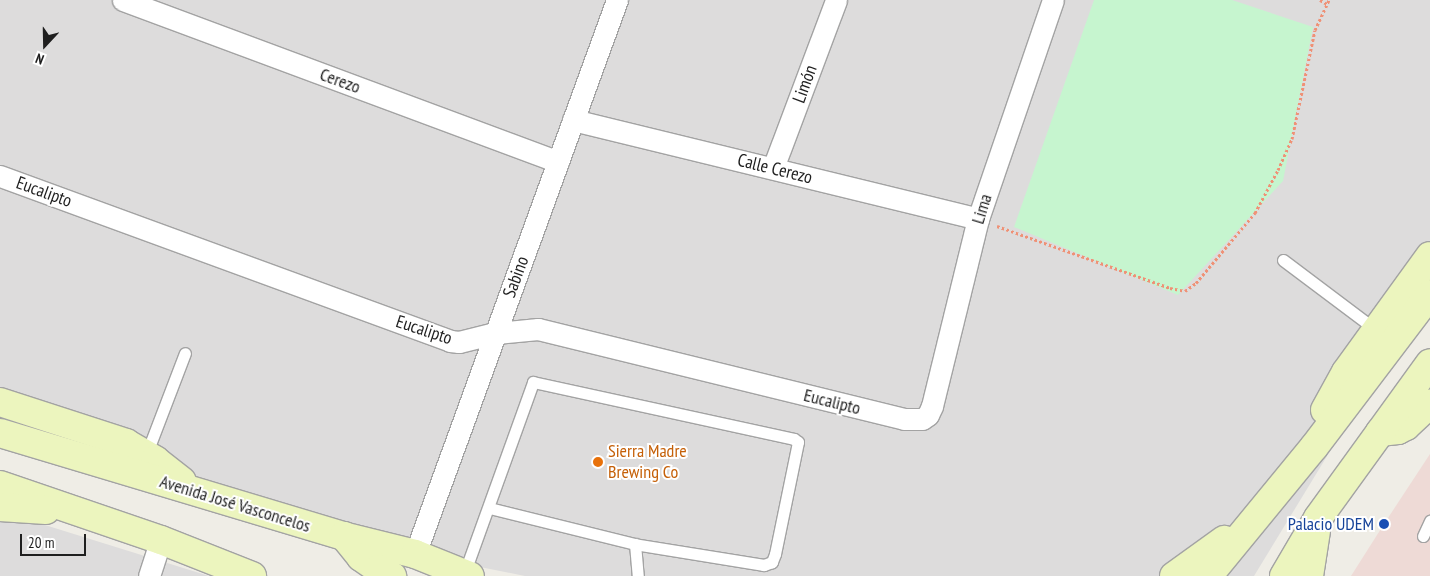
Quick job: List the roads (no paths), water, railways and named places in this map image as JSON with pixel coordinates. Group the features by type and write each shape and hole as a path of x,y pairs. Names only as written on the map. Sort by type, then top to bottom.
{"main road":[{"path":"1314,447 1324,410 1334,392 1375,329 1430,256"},
{"path":"1208,576 1258,512 1314,447 1430,294"},
{"path":"1284,576 1318,518 1430,362"},
{"path":"0,402 126,444 146,455 194,492"},
{"path":"1380,432 1398,430 1406,426 1430,404"},
{"name":"Avenida José Vasconcelos","path":"0,433 343,536 415,554 467,575"},
{"path":"0,485 161,540 252,576"},
{"path":"0,507 43,511 68,508"},
{"path":"1174,576 1208,553 1258,512"},
{"path":"1309,576 1318,518"},
{"path":"343,536 362,556 378,569 392,576"}],"street":[{"name":"Cerezo","path":"123,0 558,162"},
{"name":"Sabino","path":"415,554 617,0"},
{"name":"Limón","path":"774,168 836,0"},
{"name":"Lima","path":"922,419 928,415 932,406 978,218 1053,0"},
{"name":"Calle Cerezo","path":"573,120 978,218"},
{"name":"Eucalipto","path":"0,176 450,341 459,342 496,333 538,330 904,419 922,419"},
{"path":"149,576 161,540"}],"lane":[{"path":"1283,260 1375,329"},
{"path":"146,455 184,353"},
{"path":"467,575 489,508 533,382 794,439 798,442 775,554 772,562 764,565 635,544 489,508"},
{"path":"1423,536 1430,521"},
{"path":"635,544 638,576"}],"place":[{"name":"Sierra Madre Brewing Co","path":"598,462"},
{"name":"Palacio UDEM","path":"1384,524"}]}
